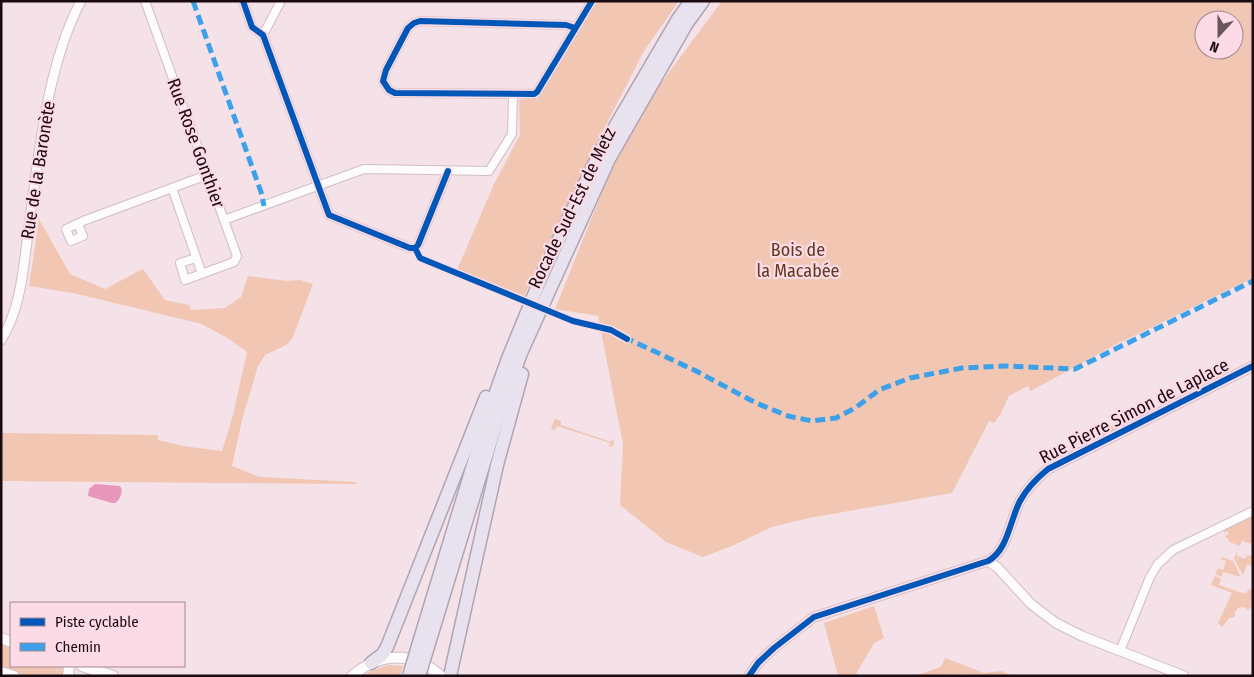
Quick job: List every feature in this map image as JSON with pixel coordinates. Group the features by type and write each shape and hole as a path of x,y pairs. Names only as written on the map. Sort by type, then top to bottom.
{"highway":[{"name":"Rocade Sud-Est de Metz","path":"419,676 425,638 491,406 507,361 543,272 600,154 678,19 691,1"},
{"name":"Rocade Sud-Est de Metz","path":"409,676 425,638 521,353 548,291 609,159 687,24 703,1"},
{"path":"371,663 383,654 387,647 514,328 543,272"},
{"path":"450,676 499,455 548,291"}],"main road":[{"path":"352,676 371,663 392,658 412,660 424,664 440,676"},
{"path":"85,667 113,676"},
{"path":"1,672 14,676"}],"street":[{"name":"Rue de la Baronète","path":"1,340 10,325 19,292 37,170 54,76 66,35 81,1"},
{"name":"Rue Rose Gonthier","path":"145,1 224,220 364,169 489,171 512,134 513,94"},
{"path":"243,1 252,27 263,34 328,215 410,248 415,248 418,245 448,171"},
{"path":"263,34 281,1"},
{"path":"575,28 566,25 420,21 408,28 384,78 385,86 395,93 531,95 537,92 592,1"},
{"path":"78,224 207,175"},
{"path":"172,188 202,274"},
{"path":"196,258 180,263 185,280 236,260 224,220"},
{"name":"Rue Pierre Simon de Laplace","path":"999,553 1023,496 1034,481 1048,469 1253,366"},
{"path":"1120,651 1150,577 1164,557 1182,546 1253,511"},
{"path":"750,676 758,663 774,648 814,617 988,561 999,553 1002,565 1010,581"},
{"path":"988,561 998,568 1030,604 1056,623 1082,636 1184,676"}],"green space":[{"path":"598,1 679,1 644,51 593,150 524,297 457,270 494,184 520,135 519,100 532,98 537,100"},
{"name":"Bois de la Macabée","path":"722,1 1253,1 1253,278 1113,346 1031,391 1028,386 1009,396 994,423 989,421 952,493 809,518 772,527 703,557 666,542 620,505 623,444 598,316 555,309 610,172 653,94"},
{"path":"39,219 70,274 105,289 143,269 165,300 189,305 191,310 225,308 241,297 248,276 287,281 300,280 313,284 292,339 286,345 265,355 258,366 242,420 232,466 260,477 356,482 356,484 1,481 1,433 158,435 158,440 183,446 222,451 233,415 247,352 229,339 202,324 73,293 29,286"},
{"path":"1146,406 1150,410 1149,413 1099,438 1095,432 1097,433 1145,409"},
{"path":"555,419 561,421 561,425 611,442 613,438 614,444 611,447 609,446 610,443 557,426 555,430 551,429"},
{"path":"1253,516 1252,544 1242,541 1240,546 1230,542 1225,536 1229,534 1227,531 1224,533 1224,529"},
{"path":"1237,551 1237,556 1245,559 1247,555 1253,556 1253,566 1247,564 1243,575 1234,559"},
{"path":"1222,557 1233,561 1241,577 1223,572 1222,577 1215,574 1218,568 1223,570 1226,561 1221,559"},
{"path":"1215,576 1221,579 1219,585 1245,594 1249,589 1253,590 1253,605 1248,610 1244,607 1238,608 1235,616 1230,617 1222,627 1218,623 1232,593 1211,585"},
{"path":"874,606 884,638 874,643 856,674 859,676 838,676 824,623"},
{"path":"1,642 10,645 10,667 63,667 65,671 63,676 26,676 1,668"},
{"path":"945,658 984,673 1001,671 1012,676 966,674 914,676 941,667"},
{"path":"388,665 403,666 400,676 363,676 369,672"}],"shaded area":[{"path":"95,484 120,486 122,490 120,498 117,502 112,503 88,496 89,489"}],"marked path":[{"path":"193,1 261,192 264,206"},
{"path":"624,337 696,371 756,403 788,416 812,421 836,418 855,408 879,390 910,378 962,368 1006,366 1075,369 1253,281"}],"cycle path":[{"path":"243,1 252,27 263,35 329,215 410,248 415,248 418,245 448,171"},
{"path":"575,28 566,25 420,21 408,28 386,70 383,81 389,90 395,93 534,94 592,1"},
{"path":"415,248 420,258 573,321 611,330 627,339"},
{"path":"749,676 758,663 774,648 814,617 988,561 1000,550 1023,496 1032,483 1048,469 1253,366"}]}
